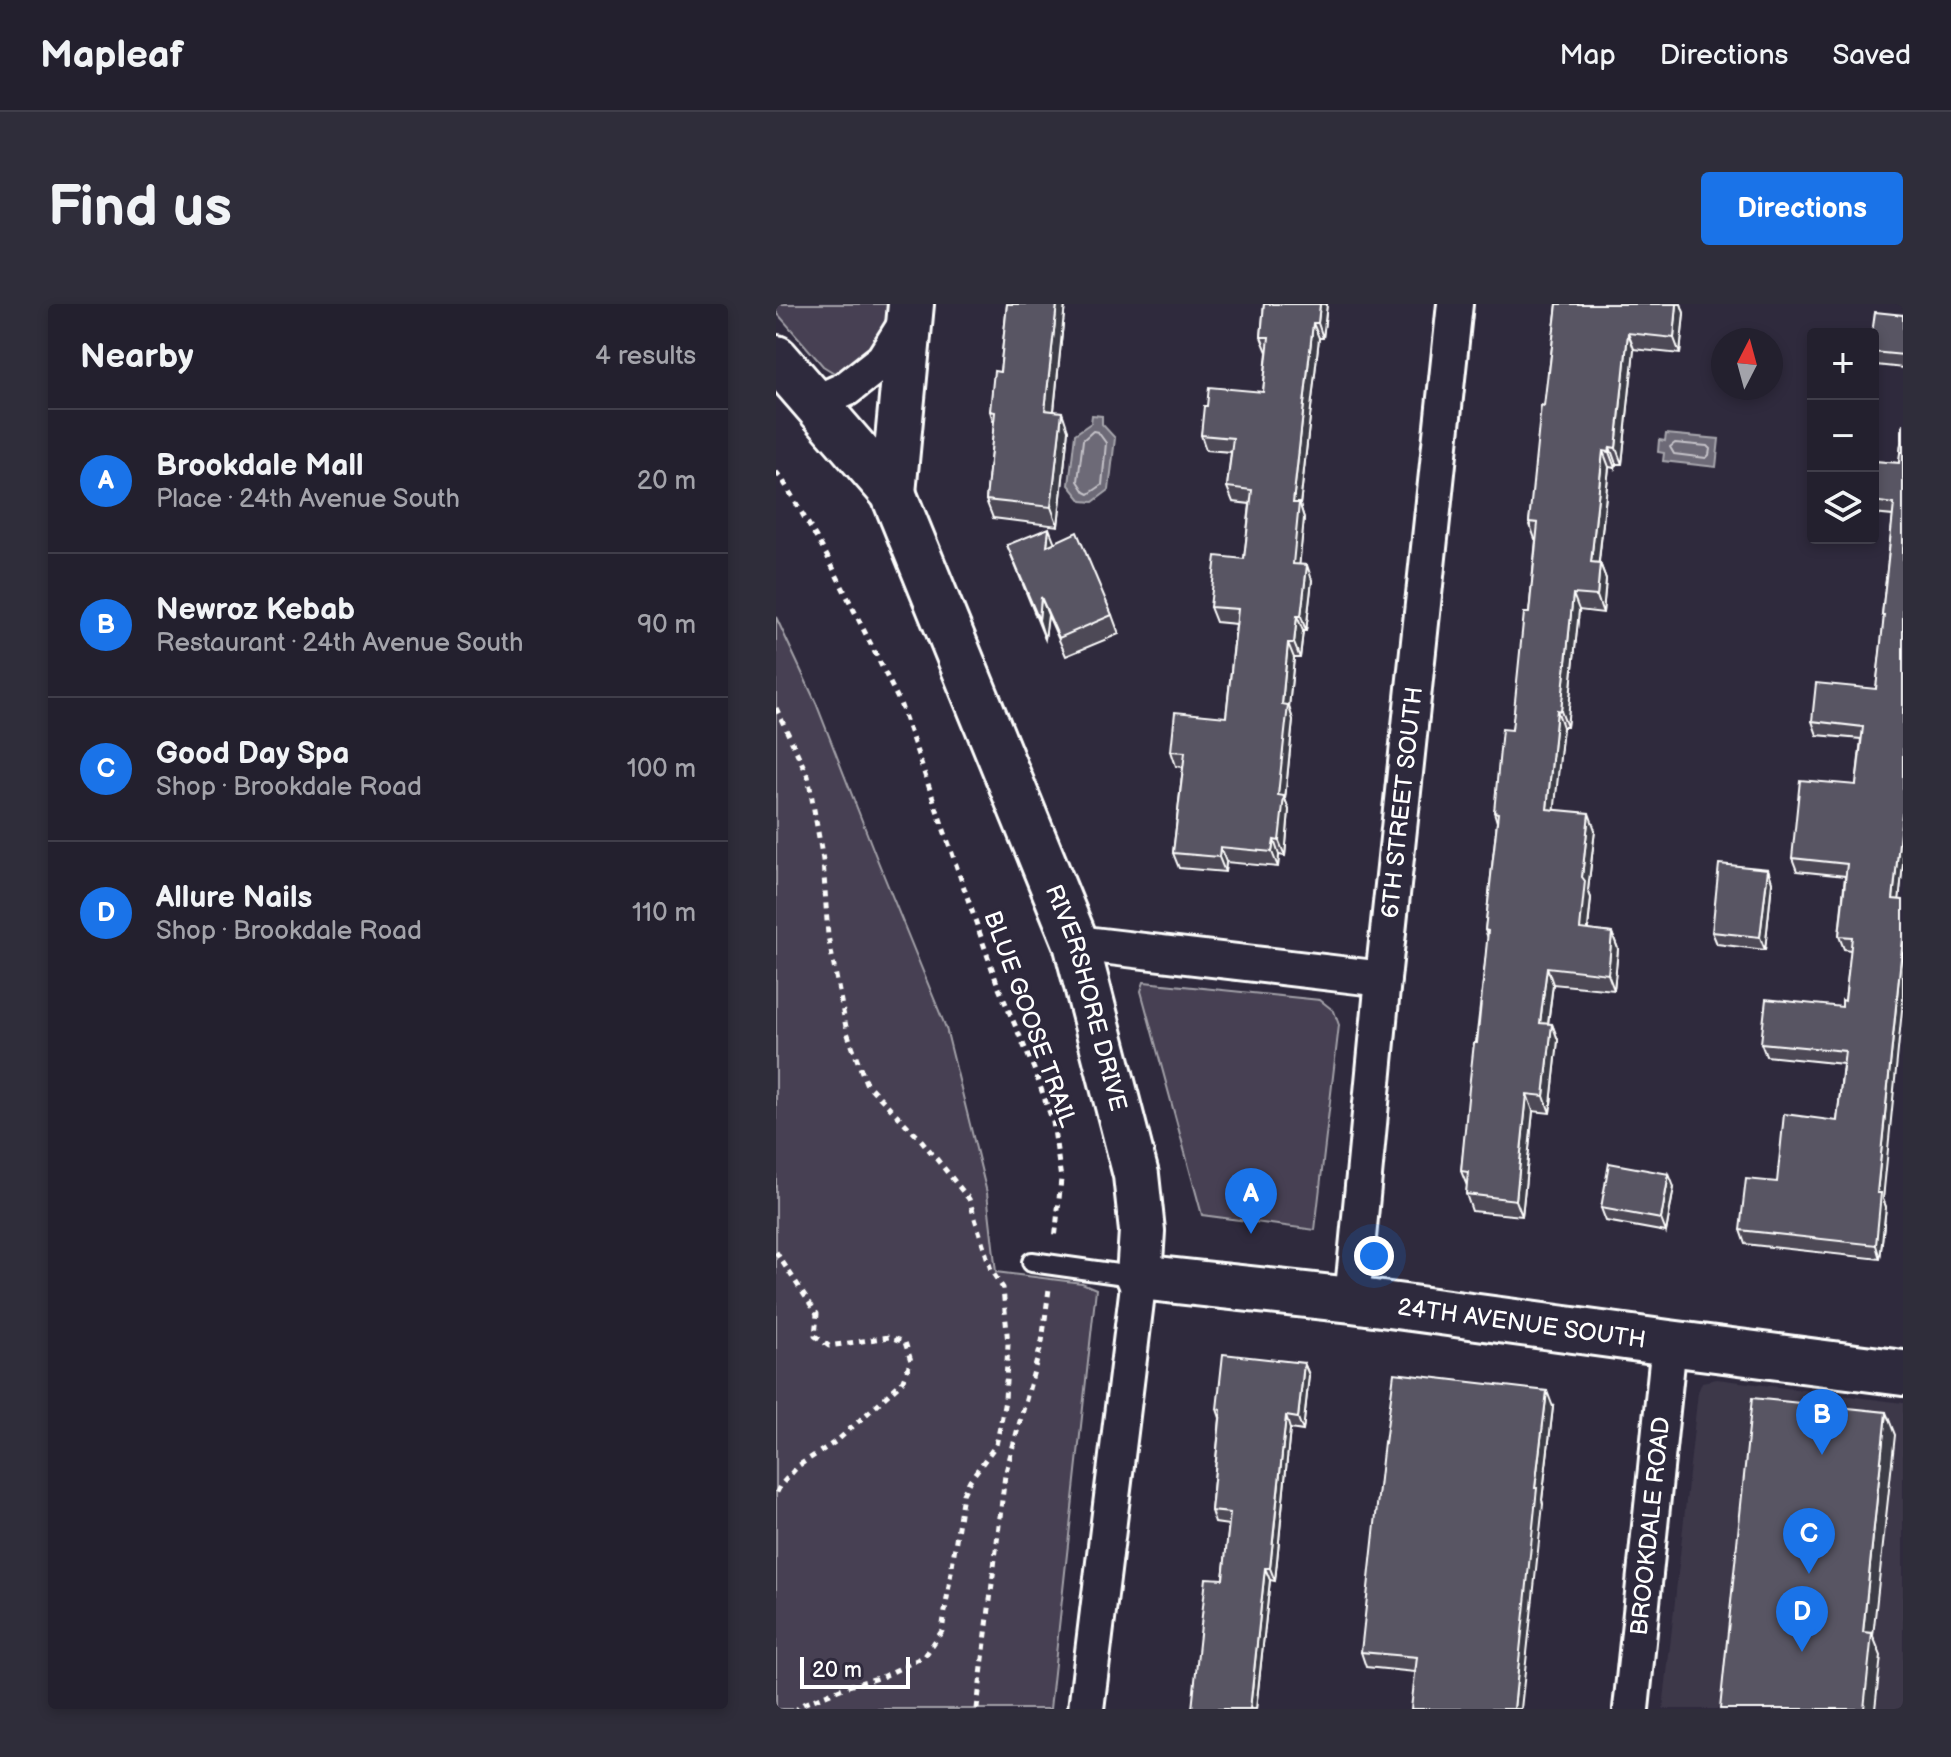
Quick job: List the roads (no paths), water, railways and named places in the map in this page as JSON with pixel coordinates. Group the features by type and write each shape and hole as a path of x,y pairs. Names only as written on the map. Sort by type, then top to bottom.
{"street":[{"name":"6TH STREET SOUTH","path":"1352,1300 1455,304"},
{"path":"815,403 846,389 883,360 910,311"},
{"path":"893,493 910,311"},
{"name":"RIVERSHORE DRIVE","path":"776,358 893,493 1076,943 1136,1175 1142,1231 1139,1277 1086,1709"},
{"path":"1076,943 1383,979"},
{"name":"24TH AVENUE SOUTH","path":"1139,1277 1352,1300 1903,1373"},
{"name":"BROOKDALE ROAD","path":"1631,1709 1669,1343"}],"lane":[{"path":"1032,1262 1139,1277"}],"water":[{"path":"1092,415 1102,416 1102,424 1115,438 1109,490 1093,502 1082,501 1069,485 1075,434 1091,423"},
{"path":"1666,434 1719,439 1716,467 1663,461 1664,453 1658,452 1659,440 1665,441"}],"place":[{"name":"Brookdale Mall","path":"1251,1234"},
{"name":"Newroz Kebab","path":"1822,1455"},
{"name":"Good Day Spa","path":"1809,1574"},
{"name":"Allure Nails","path":"1802,1652"}]}
